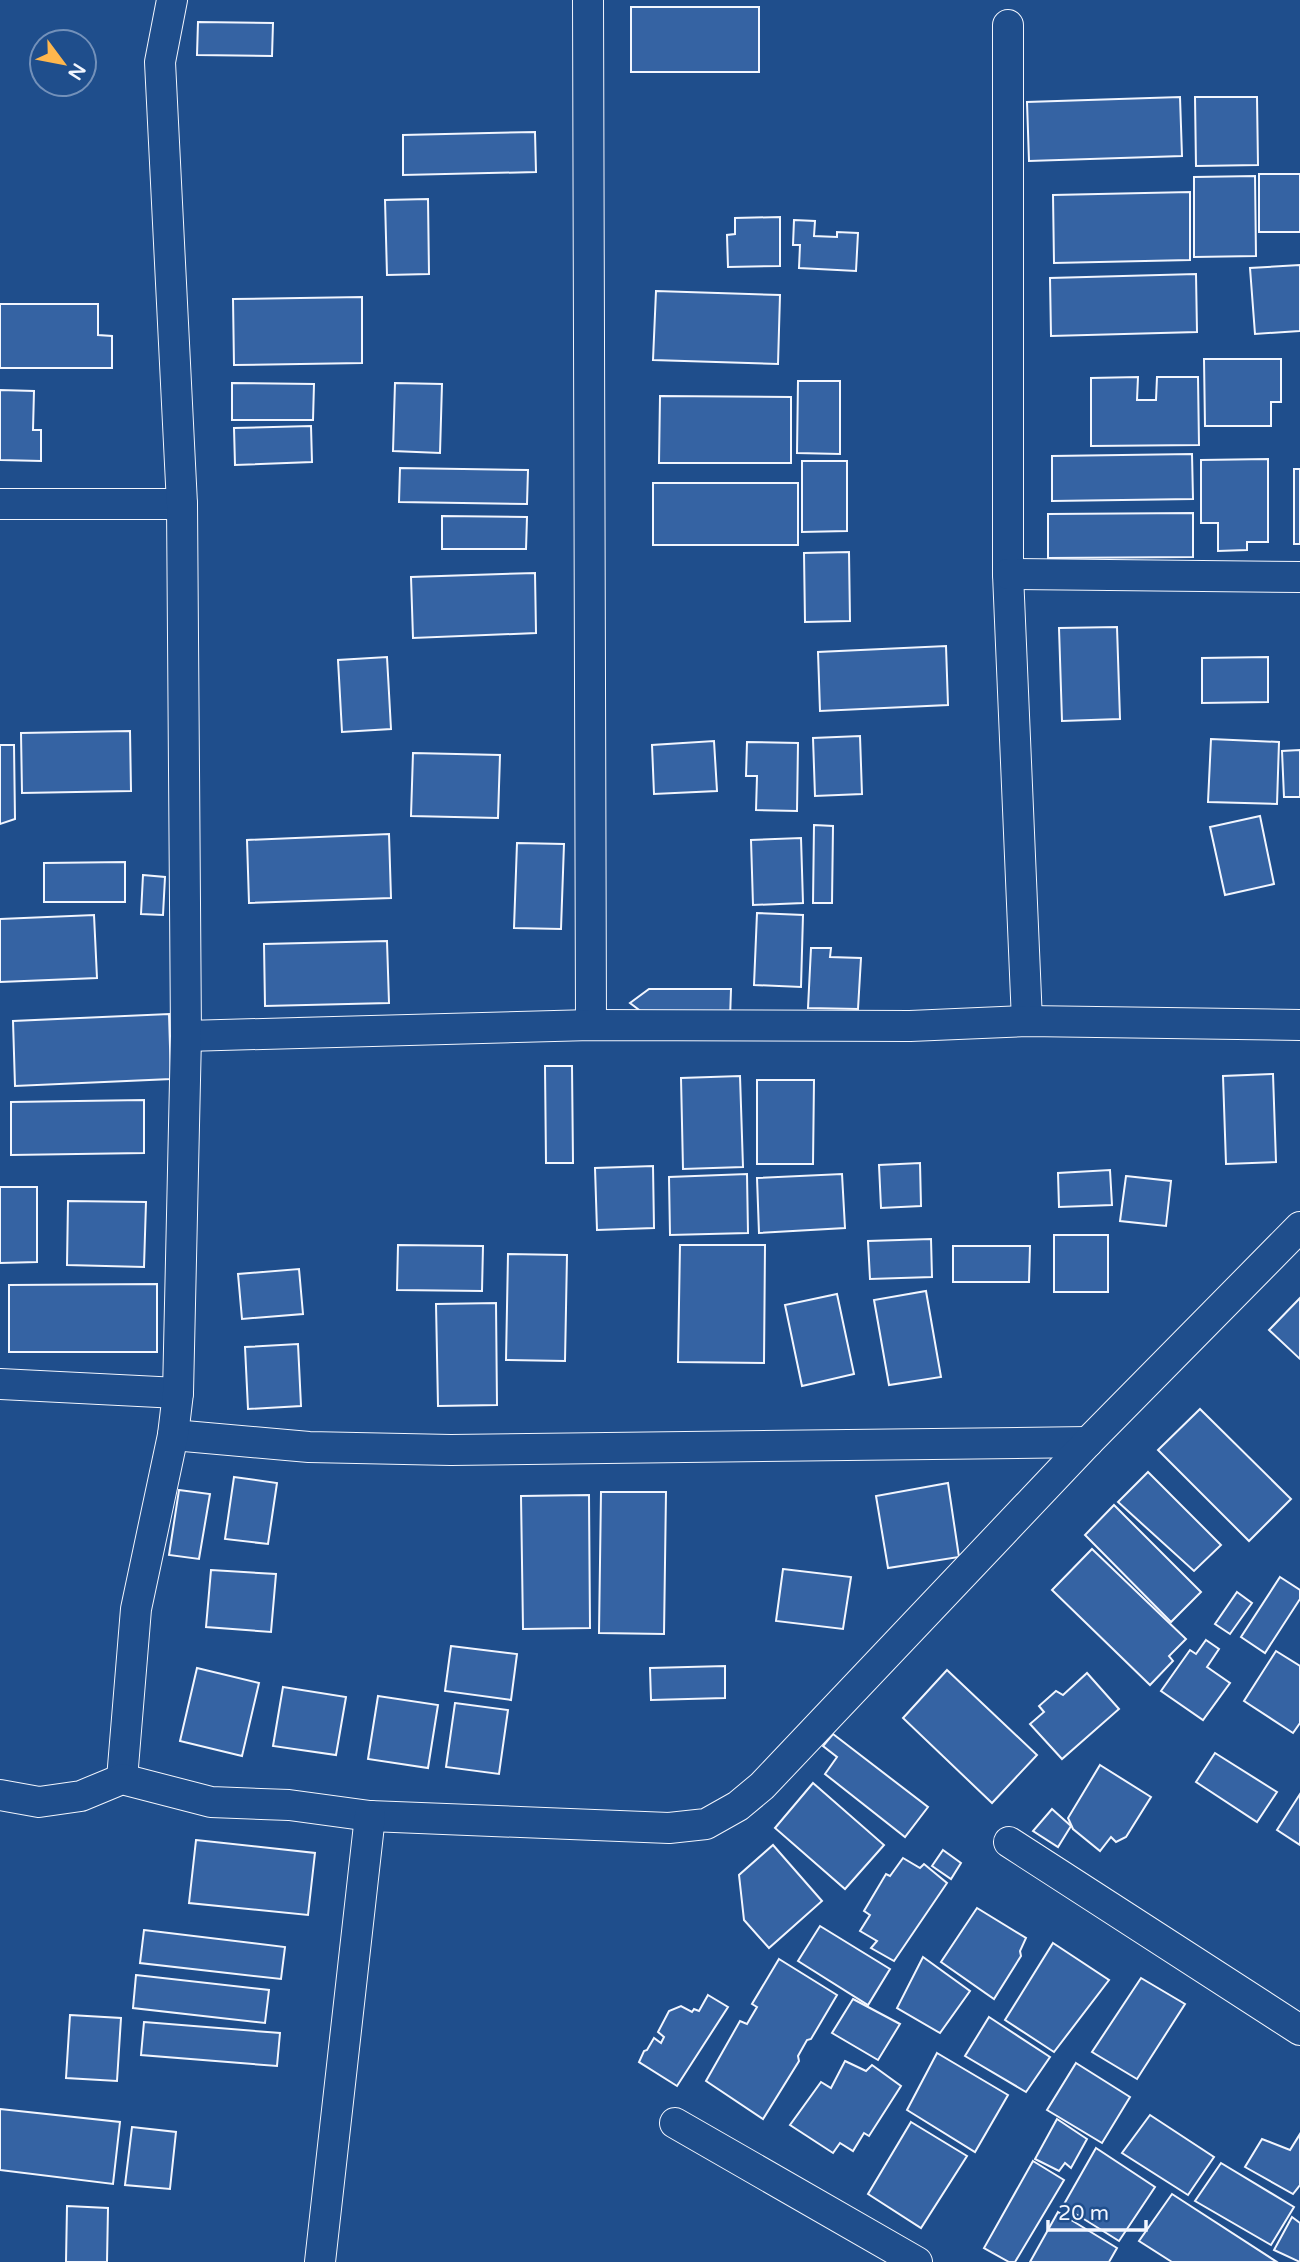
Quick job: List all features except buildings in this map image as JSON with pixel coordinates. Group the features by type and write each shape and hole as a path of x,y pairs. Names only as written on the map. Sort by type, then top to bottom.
{"street":[{"path":"122,1779 136,1609 173,1435 178,1393 186,1036 183,504 160,62 172,0"},
{"path":"588,0 591,1025"},
{"path":"1008,25 1008,574 1027,1021"},
{"path":"0,504 183,504"},
{"path":"1008,574 1300,578"},
{"path":"186,1036 591,1025 910,1026 1027,1021 1300,1026"},
{"path":"0,1795 39,1802 80,1796 122,1779 211,1801 289,1805 370,1816 669,1828 706,1824 738,1806 762,1786 1088,1442 1300,1227"},
{"path":"0,1384 178,1393"},
{"path":"173,1435 309,1447 452,1450 1088,1442"},
{"path":"320,2262 370,1816"},
{"path":"1009,1842 1300,2030"},
{"path":"676,2123 917,2262"}]}
